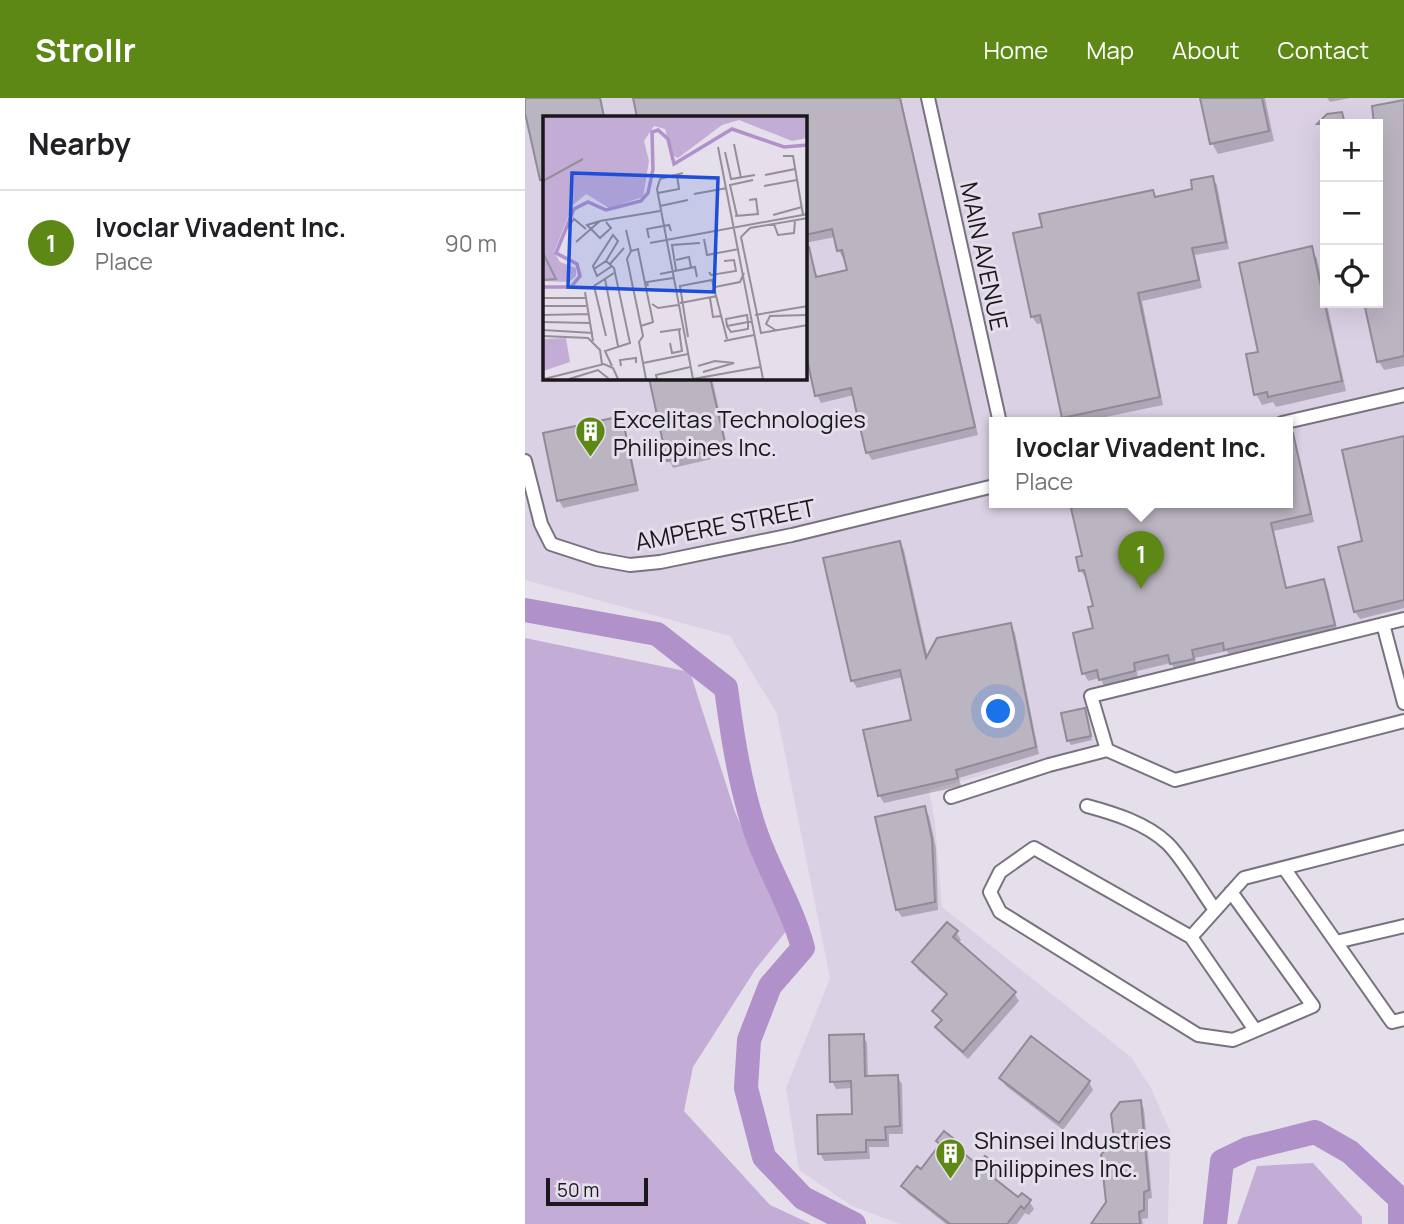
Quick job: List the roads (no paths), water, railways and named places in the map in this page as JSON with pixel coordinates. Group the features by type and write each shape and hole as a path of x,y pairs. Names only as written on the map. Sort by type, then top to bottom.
{"street":[{"name":"MAIN AVENUE","path":"929,98 999,417"},
{"path":"1293,420 1404,395"},
{"name":"AMPERE STREET","path":"525,461 541,524 551,544 597,559 630,565 660,562 792,535 989,487"},
{"path":"1107,750 1091,696 1404,619"},
{"path":"1384,624 1404,702"},
{"path":"951,797 1049,765 1107,750 1175,780 1404,721"},
{"path":"1087,806 1113,813 1167,843 1215,910"},
{"path":"1191,937 1244,878 1404,837"},
{"path":"1231,892 1313,1006 1233,1040 1198,1035 1000,912 990,892 1000,872 1034,848 1191,937 1255,1030"},
{"path":"1284,867 1392,1022 1404,1019"},
{"path":"1336,942 1404,926"}],"waterway":[{"path":"525,610 657,634 726,688 748,807 758,840 792,916 803,948 770,986 749,1040 746,1088 764,1157 803,1198 854,1224"},
{"path":"1215,1224 1222,1161 1247,1149 1315,1132 1350,1152 1400,1199 1400,1224"}],"place":[{"name":"Excelitas Technologies Philippines Inc.","path":"590,459"},
{"name":"Ivoclar Vivadent Inc.","path":"1141,589"},
{"name":"Shinsei Industries Philippines Inc.","path":"951,1180"}]}
